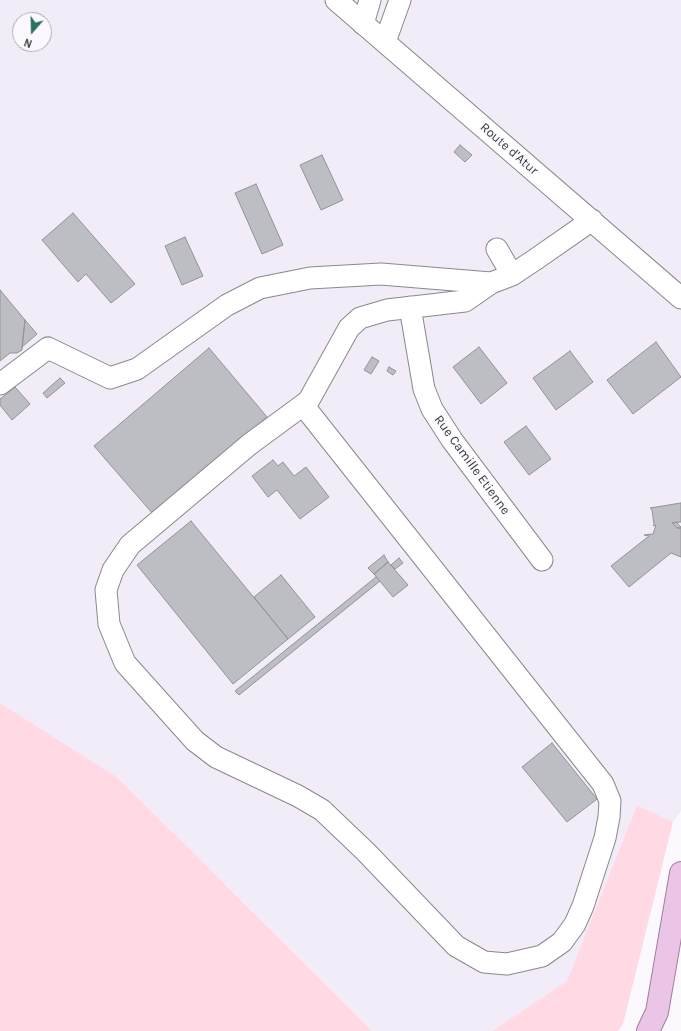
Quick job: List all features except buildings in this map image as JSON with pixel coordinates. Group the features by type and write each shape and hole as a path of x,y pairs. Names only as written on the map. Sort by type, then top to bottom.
{"main road":[{"path":"648,1031 657,1012 681,872"}],"street":[{"name":"Route d'Atur","path":"336,0 681,298"},
{"path":"364,24 370,0"},
{"path":"385,42 400,0"},
{"path":"303,405 603,784 610,801 609,817 605,838 583,906 575,924 562,942 542,956 507,964 484,962 456,946 366,852 322,810 298,796 216,757 195,741 125,663 109,624 106,590 112,570 130,545 250,444 309,400 349,328 360,318 387,310 410,306 465,301 491,283 512,275 592,220"},
{"path":"497,248 512,275"},
{"path":"0,384 48,348 110,378 137,369 227,305 260,288 310,278 381,274 491,283"},
{"name":"Rue Camille Etienne","path":"410,306 424,389 432,409 452,440 542,560"}],"shaded area":[{"path":"0,0 681,0 681,811 673,822 637,805 567,981 492,1031 372,1031 117,777 0,703"},
{"path":"0,703 117,777 372,1031 0,1031"},
{"path":"637,805 673,822 623,1024 618,1031 492,1031 567,981"}]}
